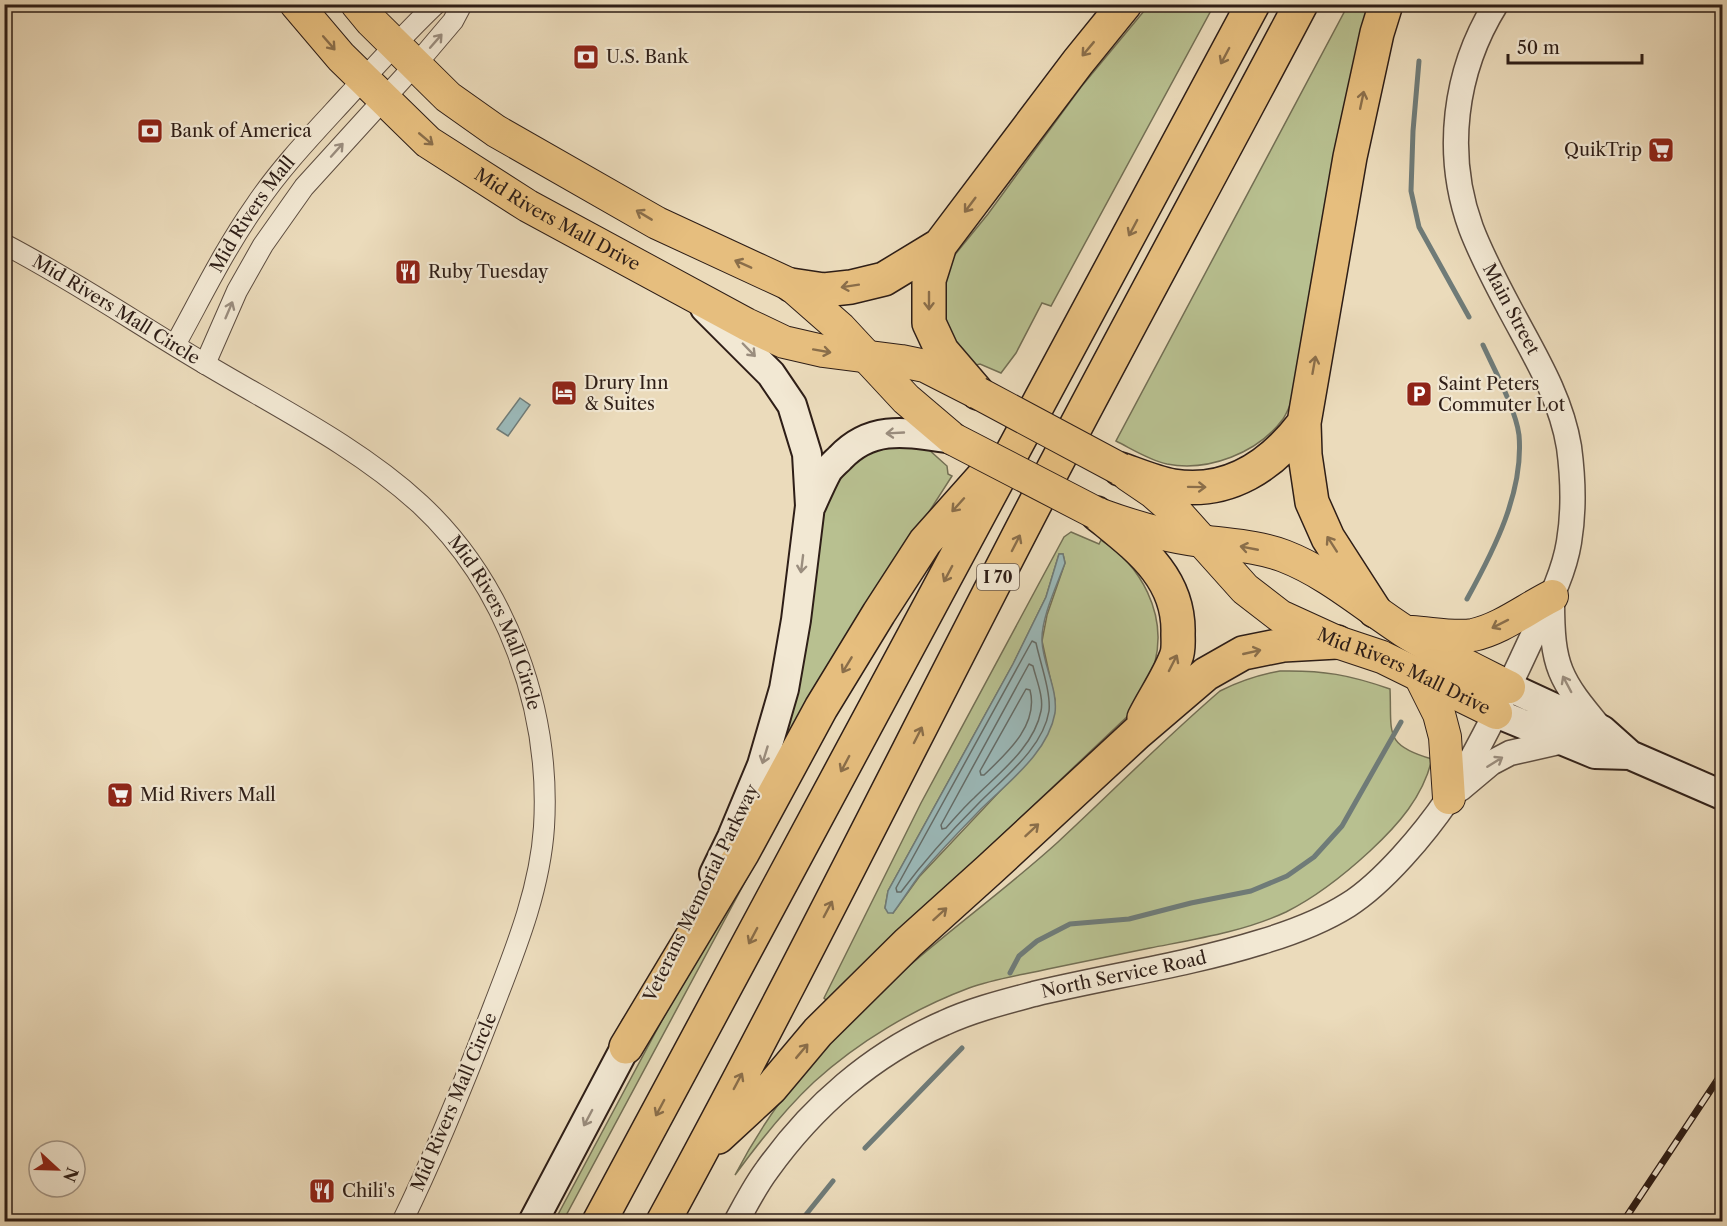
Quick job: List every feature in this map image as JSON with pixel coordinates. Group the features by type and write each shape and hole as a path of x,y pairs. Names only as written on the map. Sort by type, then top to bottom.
{"highway":[{"path":"978,393 942,351 928,323 929,280 940,244 1078,62 1125,4"},
{"name":"I 70","path":"600,1221 1253,4"},
{"name":"I 70","path":"663,1221 702,1152 871,827 1035,505 1301,4"},
{"path":"1375,611 1328,538 1312,502 1305,455 1304,423 1350,157 1377,33 1386,4"},
{"path":"791,285 824,290 852,287 884,279 940,244"},
{"path":"1120,469 1173,486 1209,487 1237,480 1272,460 1304,423"},
{"path":"626,1047 743,852 821,708 919,550 1025,430"},
{"path":"1096,513 1139,549 1156,567 1167,582 1179,621 1177,654 1137,733"},
{"path":"702,1152 771,1088 818,1032 908,943 1137,733 1206,674 1243,653 1283,645 1337,642"}],"main road":[{"name":"Mid Rivers Mall Drive","path":"296,4 340,57 428,142 528,206 783,342 823,351 925,366 1120,469 1176,512 1245,589 1280,616 1337,642 1382,657 1419,674 1602,730 1630,755 1722,795"},
{"name":"Mid Rivers Mall Drive","path":"357,4 448,97 496,131 657,223 791,285 840,328 906,399 953,439 1096,513 1136,528 1282,555 1321,573 1404,631 1457,661 1502,700 1563,741 1595,754 1630,755"},
{"name":"Veterans Memorial Parkway","path":"533,1221 626,1047 732,837 762,765 784,689 796,620 810,506 807,454 792,405 771,374 692,295"},
{"name":"Veterans Memorial Parkway","path":"810,506 828,470 848,449 870,437 891,432 953,439"},
{"path":"1404,631 1472,635 1500,625 1552,596"},
{"path":"1419,674 1439,714 1445,737 1449,798"}],"street":[{"path":"373,90 405,54 436,4"},
{"path":"405,54 453,21 462,4"},
{"name":"Main Street","path":"1496,4 1476,42 1465,70 1456,123 1458,177 1463,203 1481,252 1548,381 1563,423 1569,449 1571,475 1569,543 1563,567 1552,596 1502,700"},
{"name":"Mid Rivers Mall","path":"205,364 237,291 263,245 373,90 405,54"},
{"name":"Mid Rivers Mall","path":"175,345 234,237 256,203 289,161 373,90"},
{"name":"Mid Rivers Mall Circle","path":"4,244 91,292 205,364 291,413 392,479 451,538 495,604 516,645 531,692 540,740 544,787 544,829 530,904 520,938 466,1080 402,1221"},
{"path":"1552,596 1552,639 1559,669 1569,690 1602,730"},
{"name":"North Service Road","path":"736,1221 765,1173 798,1129 842,1086 887,1053 944,1022 1003,1002 1082,982 1223,953 1295,931 1349,904 1382,877 1409,850 1449,798 1502,700"},
{"path":"1449,798 1491,763 1510,753 1563,741"}],"green space":[{"path":"1149,5 1214,5 1051,306 1042,303 1016,353 1001,373 980,364 972,366 951,344 940,304 949,262 988,214 1081,87"},
{"path":"1348,5 1372,5 1293,398 1283,419 1273,431 1260,442 1231,457 1199,465 1183,466 1167,464 1147,457 1116,441"},
{"path":"899,444 928,449 947,466 948,474 952,476 891,571 789,743 784,741 800,679 824,503 834,481 866,453"},
{"path":"1071,532 1099,544 1101,540 1128,563 1148,592 1154,609 1158,644 1155,662 1145,687 1132,712 827,1001 824,998 921,803 1064,537","holes":["1059,554 1063,554 1065,563 1047,615 1042,641 1055,700 1034,755 919,877 893,913 885,908 888,891 1013,664 1046,597"]},
{"path":"1280,671 1336,674 1390,689 1393,735 1405,748 1432,759 1422,786 1408,810 1370,851 1320,892 1270,919 1202,938 988,982 948,996 907,1016 849,1053 814,1082 772,1127 735,1175 782,1099 820,1052 862,1008 905,969 1058,842 1220,691 1264,674"},
{"path":"745,865 750,873 563,1221 554,1222"}],"water":[{"path":"520,398 530,405 508,436 497,429"},
{"path":"1059,554 1063,554 1065,563 1050,602 1042,632 1043,650 1055,704 1051,728 1026,766 934,859 893,913 888,913 885,908 888,891 1013,664 1046,597"}],"waterway":[{"path":"1419,61 1411,191 1419,227 1469,317"},
{"path":"1467,599 1497,541 1505,520 1517,478 1519,456 1519,435 1514,414 1483,345"},
{"path":"1010,973 1019,956 1037,941 1070,924 1129,919 1251,891 1287,876 1314,857 1342,826 1401,722"},
{"path":"865,1148 962,1048"},
{"path":"800,1222 833,1181"}],"railway":[{"path":"1623,1222 1722,1073"}],"place":[{"name":"U.S. Bank","path":"586,57"},
{"name":"Bank of America","path":"150,131"},
{"name":"QuikTrip","path":"1661,150"},
{"name":"Ruby Tuesday","path":"408,272"},
{"name":"Drury Inn & Suites","path":"564,393"},
{"name":"Saint Peters Commuter Lot","path":"1419,394"},
{"name":"Mid Rivers Mall","path":"120,795"},
{"name":"Chili's","path":"322,1191"}]}
